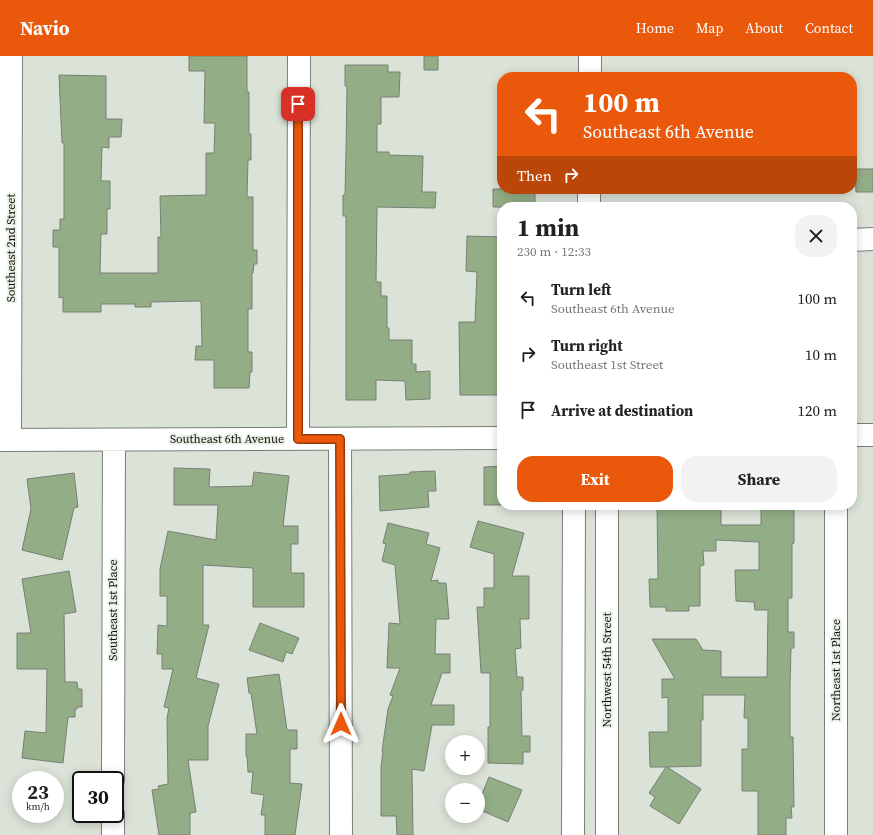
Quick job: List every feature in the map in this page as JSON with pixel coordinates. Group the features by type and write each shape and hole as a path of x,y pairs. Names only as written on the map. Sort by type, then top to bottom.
{"street":[{"name":"Southeast 2nd Street","path":"5,440 11,56"},
{"path":"298,439 299,56"},
{"path":"590,56 590,72"},
{"path":"857,240 873,240"},
{"path":"857,435 873,435"},
{"name":"Southeast 6th Avenue","path":"5,440 497,438"},
{"path":"340,439 341,835"},
{"name":"Southeast 1st Place","path":"113,771 114,440"},
{"path":"573,835 574,510"},
{"name":"Northwest 54th Street","path":"607,510 607,835"},
{"name":"Northeast 1st Place","path":"836,510 836,835"},
{"path":"573,780 584,815 585,835"},
{"path":"113,823 113,835"}],"building":[{"path":"189,56 247,56 247,92 249,92 249,134 251,134 251,160 248,160 247,197 253,197 253,250 257,250 257,264 254,264 252,273 252,309 248,309 248,352 252,352 252,372 250,372 249,388 214,388 214,360 195,360 196,346 202,346 201,301 151,302 151,307 135,307 135,304 101,304 101,312 63,312 63,297 59,298 59,247 53,247 53,230 60,230 60,219 64,219 64,143 62,143 59,75 106,76 106,119 122,119 121,137 109,137 109,148 102,147 101,181 110,181 110,209 107,209 107,234 101,234 100,273 158,273 158,237 161,237 160,196 206,195 206,153 214,153 215,123 204,123 205,71 189,71"},
{"path":"424,56 438,56 438,70 424,70"},
{"path":"345,65 388,65 388,72 400,72 399,97 381,97 381,124 377,124 377,152 389,152 389,155 423,156 422,192 436,192 435,208 377,207 376,282 381,282 381,296 387,296 387,328 389,328 389,340 412,340 412,364 416,364 416,372 430,371 430,399 406,400 405,381 376,380 376,400 346,400 346,216 343,216 343,195 345,195 347,86 345,86"},
{"path":"857,169 873,169 873,192 857,192"},
{"path":"493,189 497,189 497,194 535,194 535,202 497,202 497,207 493,207"},
{"path":"467,236 497,237 497,395 460,395 459,322 475,322 477,272 466,271"},
{"path":"497,466 497,505 484,505 484,467"},
{"path":"174,468 210,469 209,487 252,486 254,472 289,476 283,526 298,526 298,544 291,544 291,573 304,573 304,607 253,607 253,568 203,565 203,625 209,625 196,678 219,684 208,726 208,760 188,760 196,812 190,813 190,835 159,835 152,790 159,789 158,786 168,784 167,718 169,708 164,707 173,669 162,669 162,654 157,654 158,625 167,626 167,596 160,596 160,569 168,531 216,540 218,505 174,505"},
{"path":"435,471 436,491 428,491 429,507 380,511 379,476 410,474 410,472"},
{"path":"74,473 78,507 74,508 62,560 22,550 31,509 27,479"},
{"path":"657,510 721,510 721,525 761,525 761,510 794,510 794,543 792,544 792,598 788,598 788,632 794,632 794,648 791,648 790,737 793,737 794,807 791,807 792,818 786,818 786,835 758,835 758,791 742,791 742,749 748,749 748,718 744,718 745,695 703,695 703,720 701,720 701,766 667,767 701,789 679,824 650,806 655,797 649,793 666,767 650,767 649,732 668,732 668,697 662,698 662,679 675,679 652,639 696,639 703,650 721,651 721,677 767,677 768,610 755,610 754,602 736,601 735,570 759,570 759,542 716,540 716,551 703,551 704,565 700,566 700,606 689,606 689,611 666,611 666,607 650,607 649,579 658,579"},
{"path":"478,521 524,533 512,576 529,576 529,619 520,619 521,648 515,649 517,677 523,677 523,690 521,691 522,736 530,736 530,752 523,752 523,764 488,763 490,673 481,673 477,607 484,607 484,588 494,588 494,554 470,547"},
{"path":"388,523 429,533 426,544 440,548 431,581 438,580 438,583 446,583 449,619 436,619 435,654 450,654 450,673 442,673 431,705 454,705 454,725 432,725 424,771 412,769 413,835 397,835 396,816 381,816 382,751 388,709 393,696 390,695 400,668 387,668 389,623 400,624 395,565 382,561 386,544 383,543"},
{"path":"69,571 76,612 64,614 65,682 77,682 78,689 82,689 82,707 77,707 77,709 75,709 75,717 68,717 63,763 22,758 25,731 46,733 47,669 17,669 17,633 31,633 22,579"},
{"path":"260,623 299,638 292,654 286,652 283,662 249,650"},
{"path":"279,674 287,730 297,730 297,749 290,749 290,783 302,784 295,835 265,835 265,815 261,815 264,795 251,793 253,772 248,772 246,756 246,734 257,734 251,693 249,693 247,678"},
{"path":"489,777 522,790 508,822 485,812 485,787"}],"route":[{"path":"298,104 298,439 340,439 341,724"}]}
